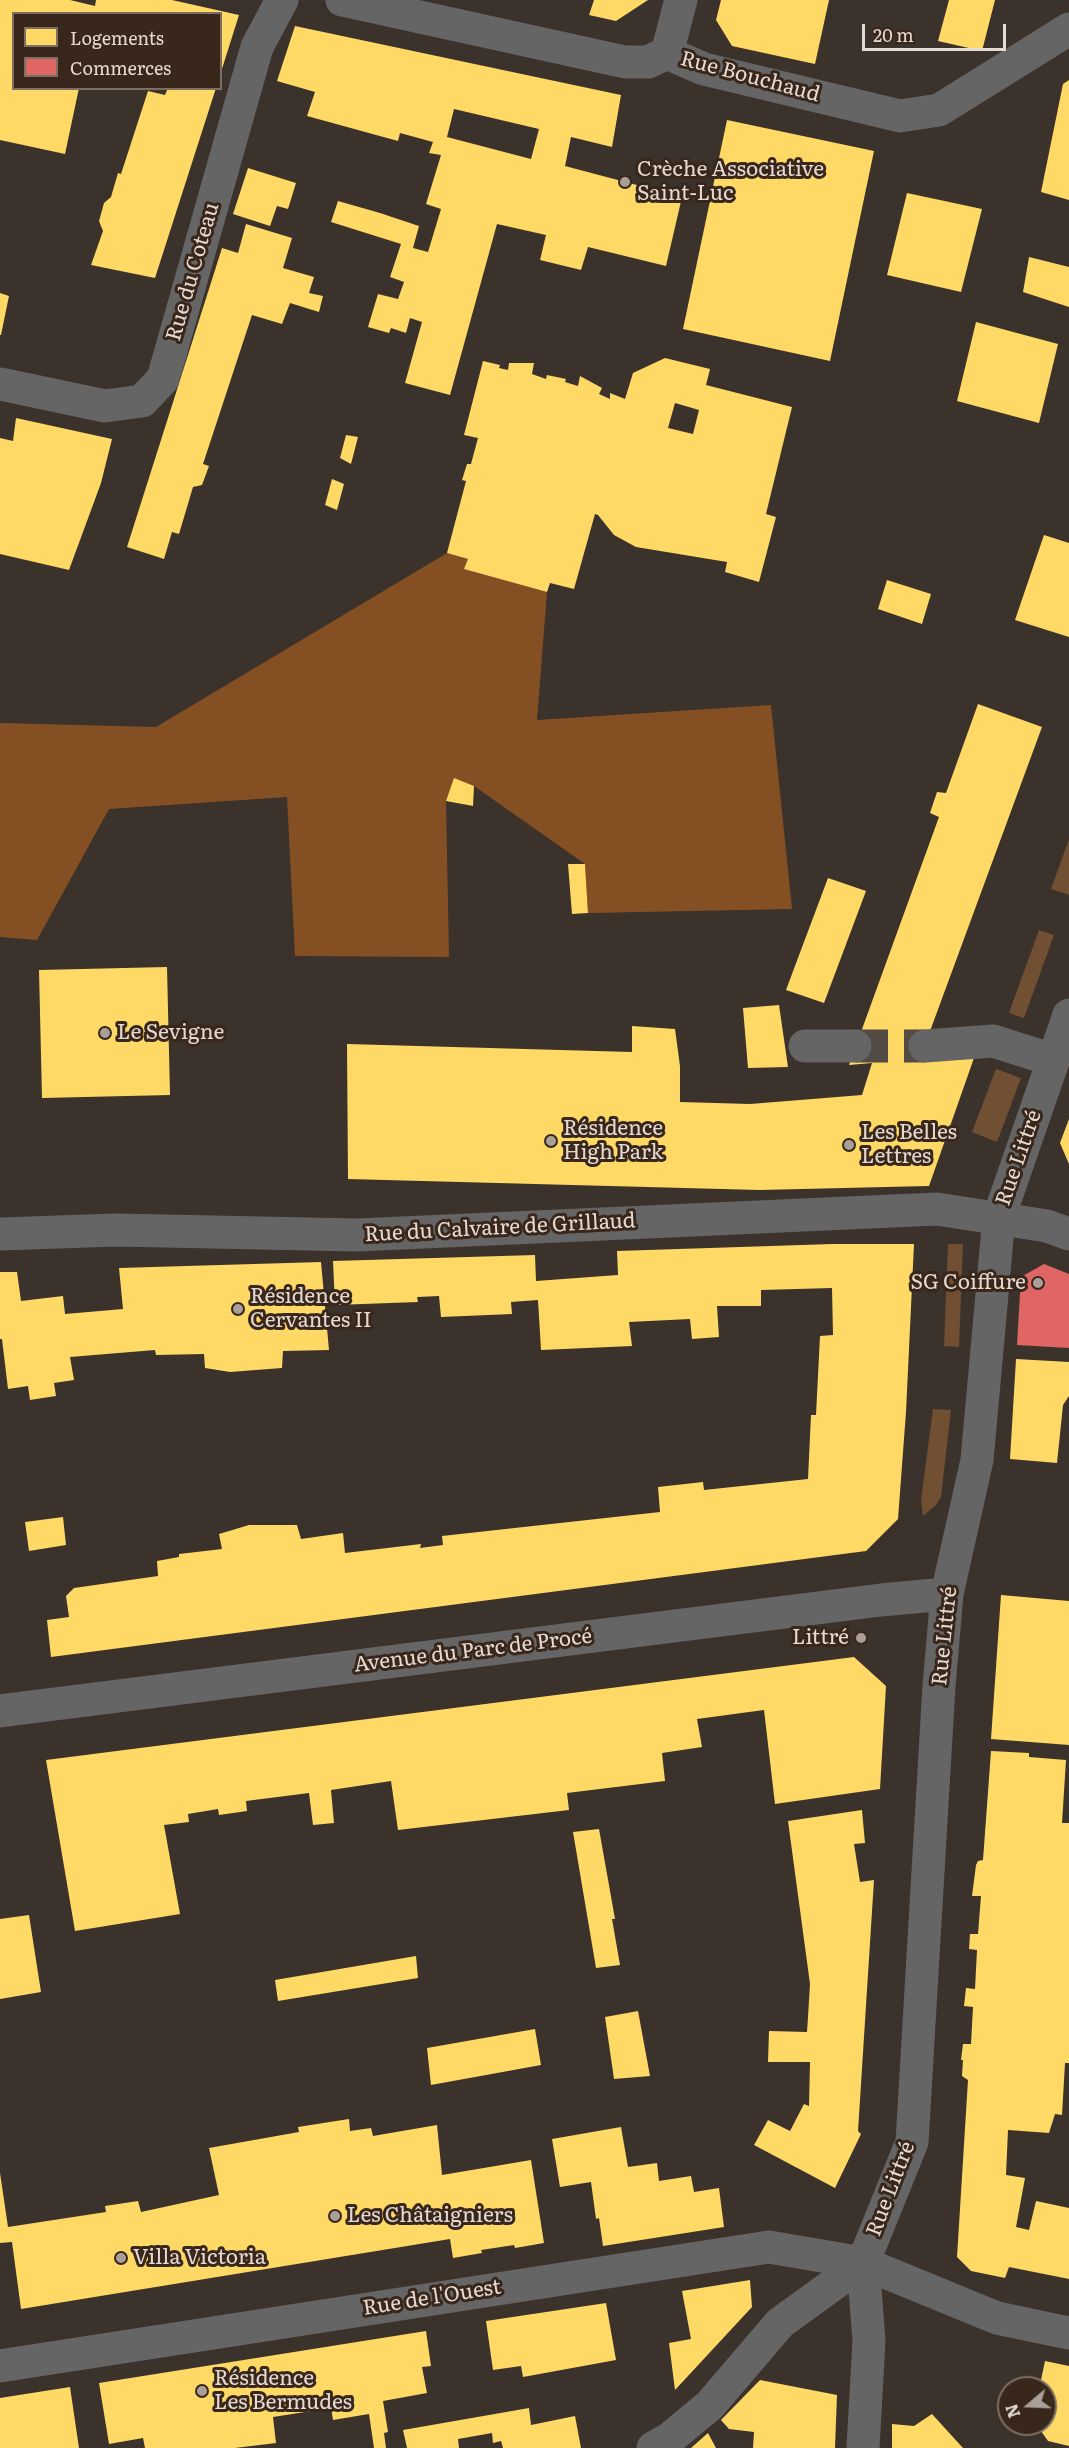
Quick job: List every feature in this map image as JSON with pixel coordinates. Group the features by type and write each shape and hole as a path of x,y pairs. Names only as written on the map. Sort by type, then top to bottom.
{"street":[{"name":"Rue du Coteau","path":"0,384 105,406 142,401 163,379 257,47 282,0"},
{"name":"Rue Bouchaud","path":"342,0 625,62 648,62 667,53 704,69 900,116 939,110 1069,29"},
{"path":"667,53 681,0"},
{"name":"Rue Littré","path":"863,2263 912,2142 939,1686 947,1594 977,1460 999,1217 1069,1015"},
{"path":"925,1046 993,1041 1053,1060"},
{"path":"805,1046 855,1046"},
{"name":"Rue du Calvaire de Grillaud","path":"0,1234 116,1230 357,1234 937,1209 1047,1226 1069,1234"},
{"name":"Avenue du Parc de Procé","path":"0,1711 869,1601 947,1594"},
{"name":"Rue de l'Ouest","path":"0,2366 769,2247 863,2263 997,2318 1069,2333"},
{"path":"653,2448 669,2439 710,2405 780,2323 863,2263"},
{"path":"863,2263 869,2342 863,2448"}],"shaded area":[{"path":"447,553 468,559 465,569 547,592 537,720 771,705 792,909 588,913 585,864 474,786 454,779 446,801 449,957 295,956 287,797 109,809 37,940 0,937 0,723 156,727"},
{"path":"1069,839 1069,895 1051,889"},
{"path":"1039,930 1054,935 1024,1018 1009,1013"},
{"path":"996,1069 1021,1078 997,1142 972,1132"},
{"path":"948,1244 963,1244 959,1347 944,1346"},
{"path":"933,1409 951,1410 941,1497 936,1505 923,1516 921,1500"}],"building: Logements":[{"path":"0,0 70,0 95,6 96,0 172,0 239,15 222,69 222,12 12,12 12,90 79,90 65,154 0,140"},
{"path":"594,0 648,0 616,21 589,15"},
{"path":"721,0 829,0 815,64 732,46 716,20"},
{"path":"949,0 995,0 982,51 938,41"},
{"path":"295,26 621,95 612,147 571,137 565,166 682,197 666,266 588,247 581,270 540,260 546,235 497,224 450,395 405,383 422,322 410,318 406,333 391,328 389,333 368,327 378,294 398,299 404,282 390,277 401,244 331,222 338,201 380,213 419,226 413,248 428,252 441,209 426,204 441,155 429,153 433,142 400,133 398,141 307,116 315,92 277,81","holes":["454,109 539,129 531,159 447,137"]},
{"path":"1069,80 1069,200 1041,192 1063,84"},
{"path":"167,90 215,90 155,278 91,265 103,231 99,221 104,203 111,197 118,173 121,174 148,91 165,95"},
{"path":"727,120 874,151 830,361 683,329"},
{"path":"248,168 296,183 288,209 277,206 270,226 233,214"},
{"path":"907,193 982,209 961,292 887,275"},
{"path":"246,224 292,238 283,268 314,277 309,293 323,296 319,312 290,303 282,324 252,315 203,464 209,466 202,485 193,487 179,534 172,532 164,559 127,547 222,248 238,253"},
{"path":"1029,257 1069,267 1069,307 1023,292"},
{"path":"0,293 9,296 1,335 0,335"},
{"path":"976,322 1058,344 1039,423 957,401"},
{"path":"665,358 710,369 706,385 792,407 766,514 776,517 759,582 725,572 727,562 636,547 614,535 595,514 574,589 550,583 547,592 464,569 468,559 447,553 466,481 462,480 467,464 471,464 478,438 464,435 483,361 500,365 499,368 508,370 509,363 534,363 532,374 546,379 547,375 566,379 565,382 578,386 580,376 602,388 599,394 610,399 610,393 625,399 633,373","holes":["675,403 699,410 693,434 668,428"]},
{"path":"16,418 112,439 101,483 69,570 0,554 0,438 13,441"},
{"path":"346,435 358,437 351,464 340,458"},
{"path":"332,479 344,484 337,510 325,505"},
{"path":"1044,535 1069,543 1069,637 1015,620"},
{"path":"887,580 931,594 922,624 878,609"},
{"path":"978,704 1042,727 919,1061 974,1058 929,1186 759,1190 348,1179 347,1044 632,1052 632,1026 675,1029 680,1066 680,1102 750,1104 862,1095 872,1063 849,1065 939,817 930,813 937,792 946,793"},
{"path":"454,778 474,786 473,806 446,801"},
{"path":"568,864 585,864 588,913 572,914"},
{"path":"828,878 866,891 824,1003 786,990"},
{"name":"Le Sevigne","path":"167,967 170,1095 42,1098 39,970"},
{"path":"779,1005 788,1067 748,1068 743,1008"},
{"path":"1069,1119 1069,1164 1060,1143"},
{"path":"832,1244 914,1244 898,1519 866,1551 51,1657 47,1620 69,1617 66,1596 74,1588 158,1576 157,1561 179,1557 179,1554 222,1549 219,1534 249,1525 297,1525 301,1539 343,1533 345,1553 421,1544 420,1548 443,1545 442,1536 660,1512 658,1487 703,1482 704,1490 808,1479 811,1415 816,1415 820,1336 833,1335 832,1288 761,1290 761,1306 717,1306 719,1337 692,1339 690,1319 629,1322 632,1346 541,1350 538,1300 511,1302 512,1314 441,1317 439,1296 417,1297 418,1302 335,1305 333,1261 535,1255 536,1281 618,1275 617,1251"},
{"path":"321,1262 329,1350 283,1351 282,1368 230,1372 205,1368 204,1354 156,1355 155,1350 70,1357 74,1380 54,1383 56,1396 30,1400 28,1386 8,1389 2,1339 0,1339 0,1272 17,1272 21,1301 63,1296 65,1314 123,1309 119,1268"},
{"path":"1016,1359 1069,1362 1069,1396 1063,1405 1057,1463 1010,1459"},
{"path":"63,1517 66,1545 29,1551 25,1522"},
{"path":"1001,1595 1069,1601 1069,1745 991,1739"},
{"path":"854,1657 886,1686 880,1789 775,1804 764,1710 697,1719 702,1747 662,1753 665,1781 567,1793 569,1810 398,1830 391,1781 331,1790 334,1823 313,1825 309,1793 246,1801 247,1811 219,1815 218,1809 188,1814 189,1822 164,1825 180,1914 75,1931 46,1760"},
{"path":"991,1751 1029,1753 1029,1757 1066,1760 1062,1823 1069,1823 1069,2063 1065,2063 1062,2115 1055,2114 1049,2133 1008,2130 1006,2175 1025,2178 1016,2227 1029,2230 1036,2201 1069,2208 1069,2279 1009,2267 1005,2278 971,2271 957,2257 968,2080 962,2076 963,2060 961,2060 963,2044 971,2044 973,2007 964,2006 966,1988 975,1989 977,1950 969,1949 970,1934 978,1934 981,1896 972,1896 976,1865 978,1861 983,1860"},
{"path":"862,1810 865,1843 854,1844 860,1882 874,1880 858,2131 861,2134 835,2188 754,2145 768,2120 790,2131 804,2104 809,2106 810,2062 768,2062 769,2031 807,2032 810,1984 788,1821"},
{"path":"599,1829 615,1919 612,1919 620,1965 596,1968 573,1832"},
{"path":"29,1915 41,1992 0,1999 0,1919"},
{"path":"416,1956 418,1978 278,2001 275,1980"},
{"path":"638,2011 650,2076 614,2079 605,2017"},
{"path":"535,2029 541,2065 431,2085 427,2048"},
{"path":"349,2119 350,2131 371,2128 373,2136 437,2125 442,2175 531,2160 544,2243 481,2250 482,2253 453,2258 450,2239 21,2309 12,2242 0,2243 0,2173 8,2227 106,2212 105,2206 138,2201 141,2212 219,2195 209,2148 299,2132 298,2127"},
{"path":"621,2127 628,2167 657,2163 659,2181 691,2176 694,2192 719,2188 724,2227 603,2246 599,2218 596,2219 591,2182 560,2187 552,2139"},
{"path":"750,2280 752,2307 675,2390 669,2343 691,2339 682,2291"},
{"path":"606,2303 616,2360 523,2377 521,2366 493,2370 486,2321"},
{"path":"426,2331 431,2366 422,2367 427,2393 383,2401 388,2432 384,2433 386,2448 374,2448 369,2414 333,2420 331,2408 273,2417 276,2443 235,2448 145,2448 143,2438 109,2444 99,2383"},
{"path":"1045,2361 1069,2366 1069,2446 1048,2441 1044,2436 1057,2436 1057,2376 1042,2376"},
{"path":"760,2380 837,2395 835,2448 753,2448 754,2432 729,2429 721,2420"},
{"path":"70,2387 79,2448 0,2448 0,2398"},
{"path":"529,2408 531,2425 575,2416 581,2448 503,2448 501,2441 493,2443 492,2433 458,2439 459,2448 407,2448 403,2430"},
{"path":"932,2414 963,2448 892,2448 892,2424 914,2426"},
{"path":"708,2433 716,2448 691,2448"}],"building: Commerces":[{"path":"1044,1264 1069,1274 1069,1348 1017,1345 1021,1277"}],"tunnel":[{"path":"855,1046 925,1046"}],"place":[{"name":"Crèche Associative Saint-Luc","path":"625,182"},
{"name":"Le Sevigne","path":"105,1033"},
{"name":"Résidence High Park","path":"551,1141"},
{"name":"Les Belles Lettres","path":"849,1145"},
{"name":"SG Coiffure","path":"1038,1283"},
{"name":"Résidence Cervantes II","path":"238,1309"},
{"name":"Littré","path":"861,1638"},
{"name":"Les Châtaigniers","path":"335,2216"},
{"name":"Villa Victoria","path":"121,2258"},
{"name":"Résidence Les Bermudes","path":"202,2391"}]}
